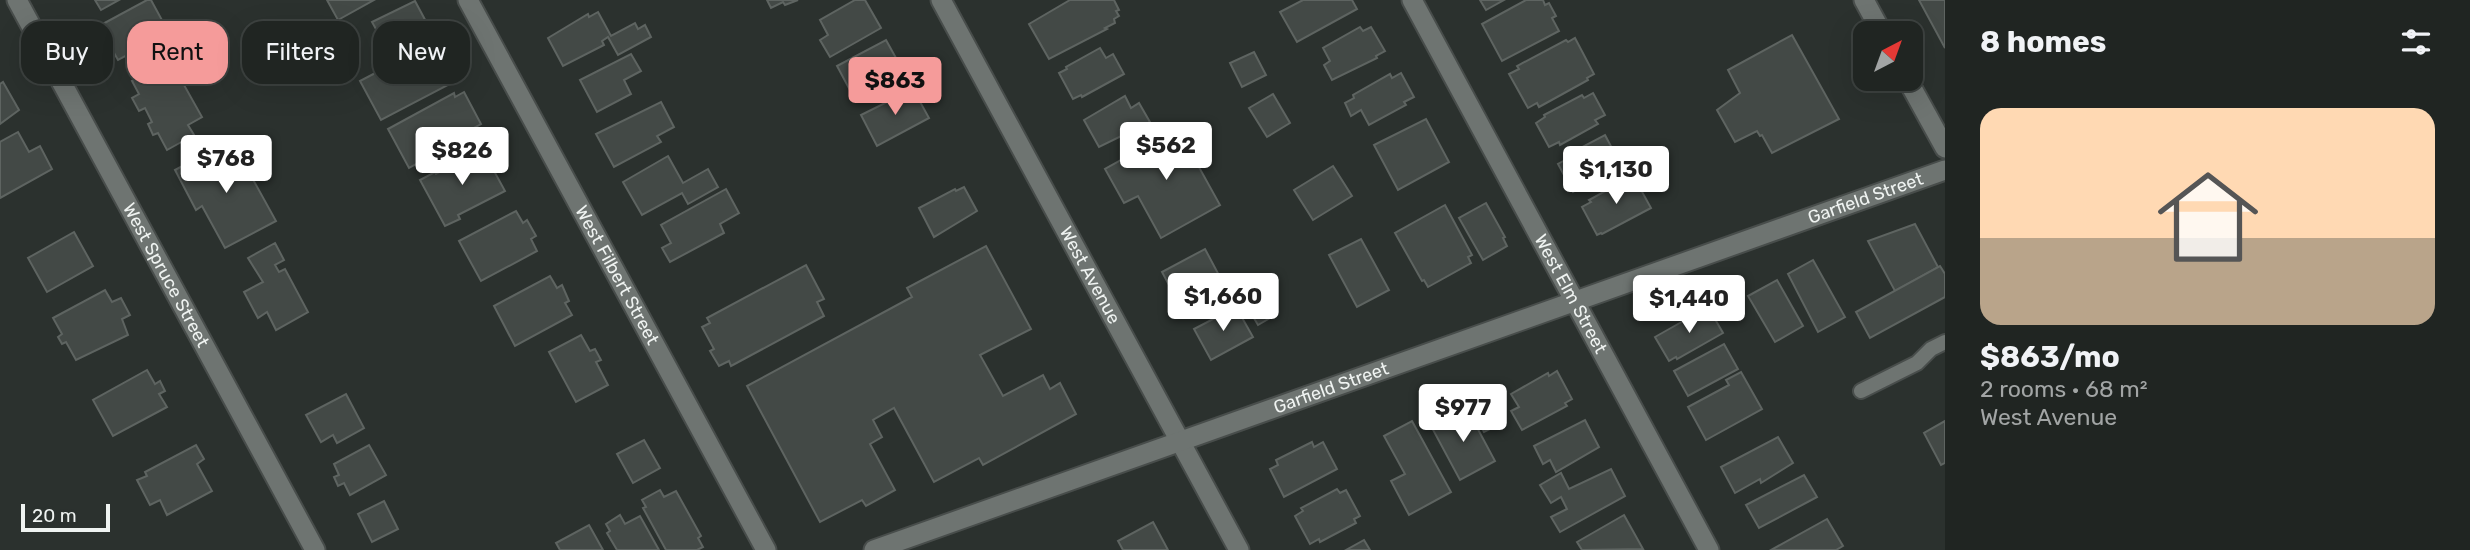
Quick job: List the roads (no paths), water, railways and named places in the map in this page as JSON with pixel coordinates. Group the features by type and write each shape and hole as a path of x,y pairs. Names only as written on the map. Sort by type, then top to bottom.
{"street":[{"name":"West Spruce Street","path":"17,0 315,550"},
{"name":"West Filbert Street","path":"468,0 766,550"},
{"name":"West Avenue","path":"941,0 1239,550"},
{"name":"West Elm Street","path":"1412,0 1709,550"},
{"path":"1864,0 1875,21"},
{"path":"1914,91 1945,148"},
{"name":"Garfield Street","path":"874,550 1945,170"}],"lane":[{"path":"1861,391 1917,363 1931,349 1945,342"}]}
